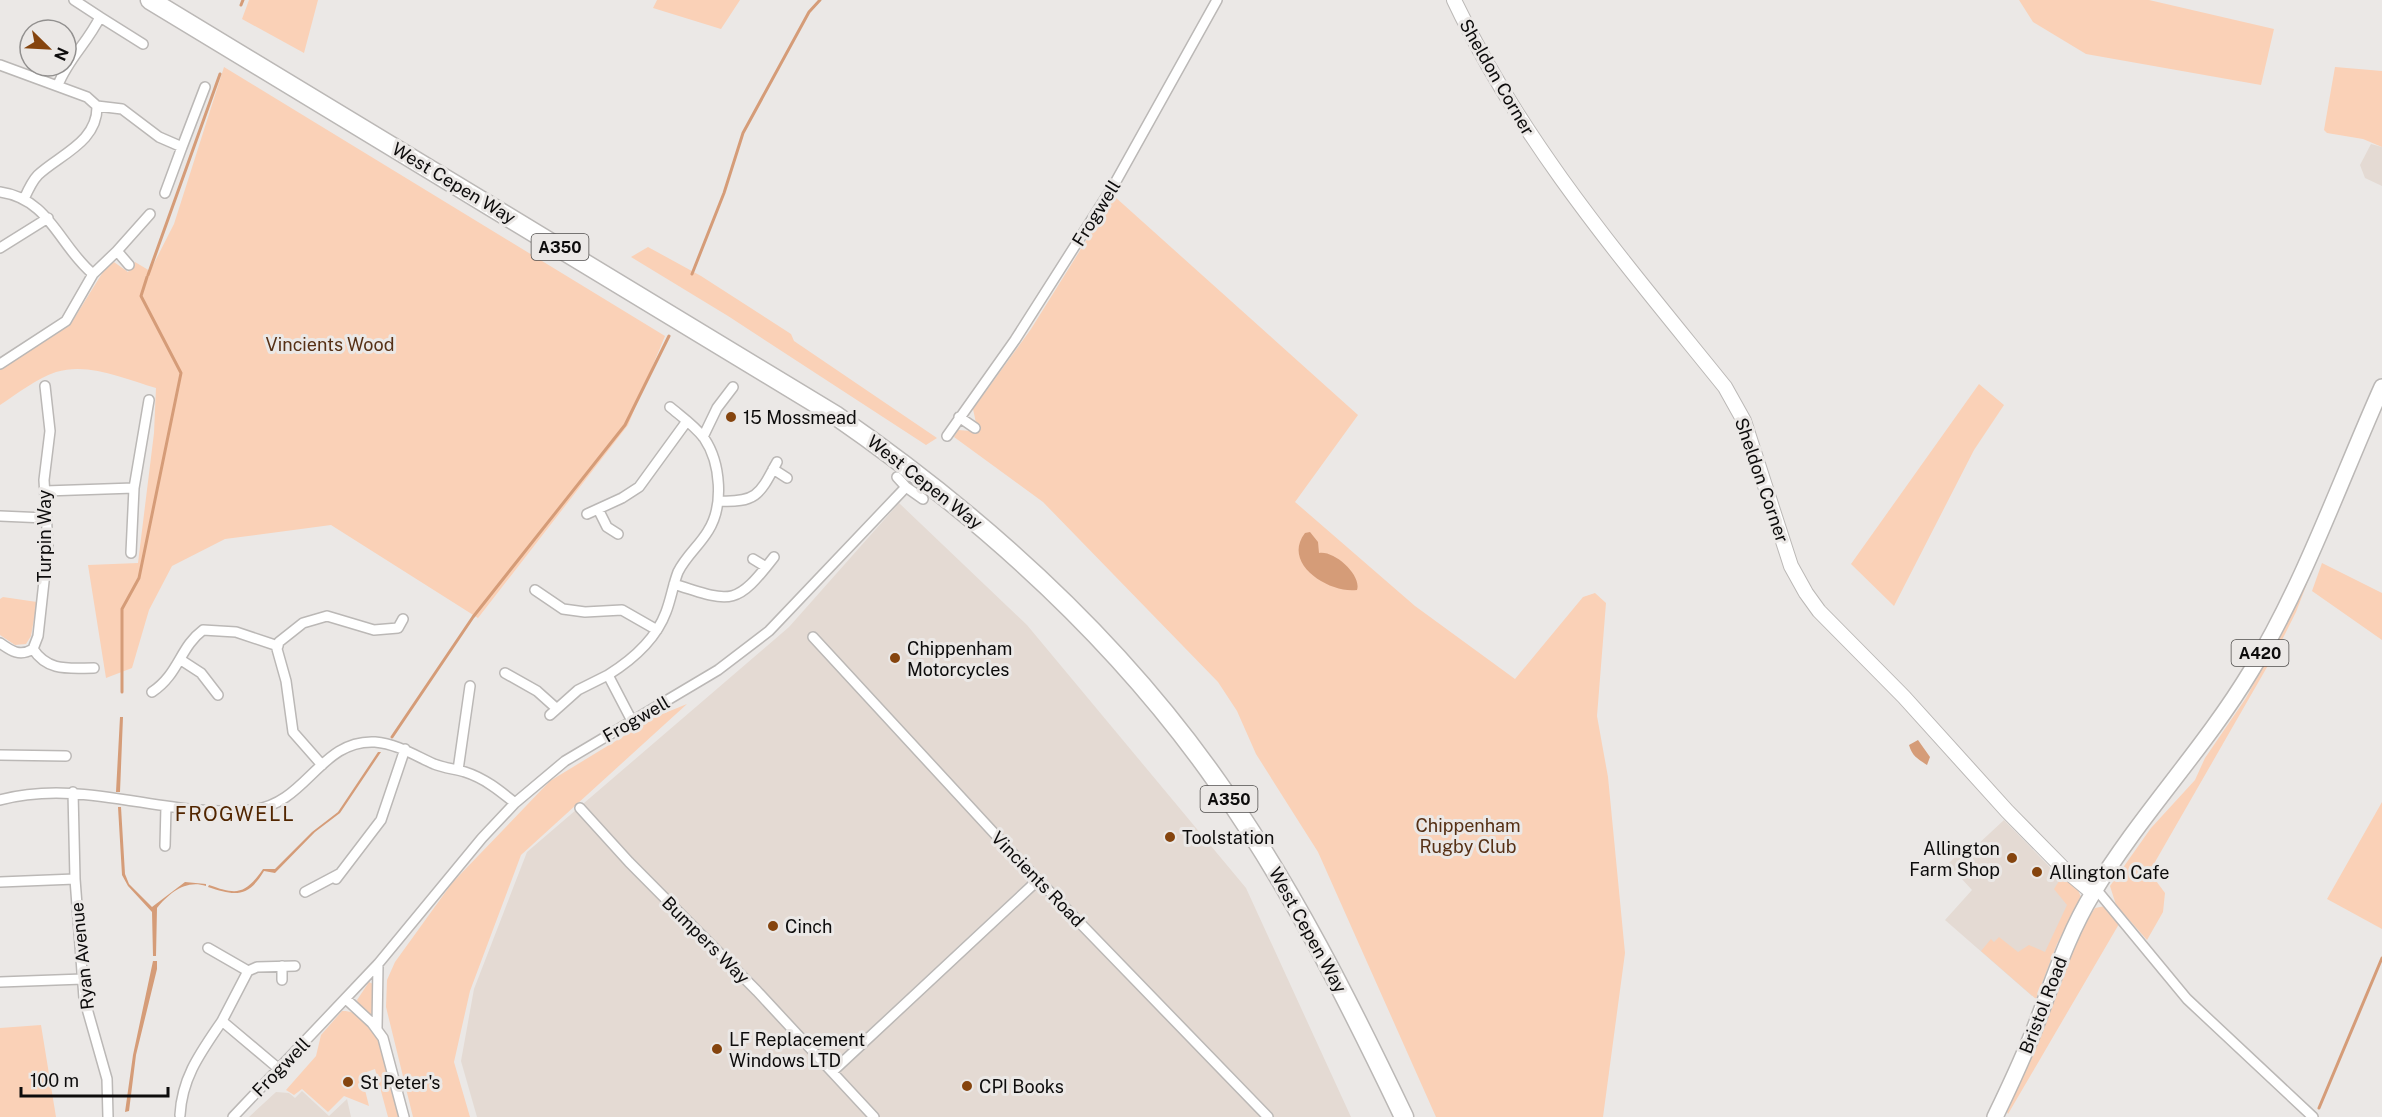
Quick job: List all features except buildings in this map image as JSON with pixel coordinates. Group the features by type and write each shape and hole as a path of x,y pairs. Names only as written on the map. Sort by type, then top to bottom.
{"highway":[{"name":"West Cepen Way","path":"150,0 835,415 914,471 1019,559 1112,651 1218,782 1272,865 1317,942 1404,1117"}],"main road":[{"name":"A420","path":"2094,891 2218,723 2252,669 2311,552 2382,387"},
{"name":"Bristol Road","path":"1995,1117 2015,1076 2069,938 2094,891"}],"street":[{"path":"74,0 143,44"},
{"name":"Frogwell","path":"947,436 1016,340 1115,183 1217,0"},
{"name":"Sheldon Corner","path":"1454,0 1518,117 1558,176 1725,387 1744,421 1791,566 1806,594 2007,811 2063,868 2094,891"},
{"path":"58,85 71,58 87,42 100,17"},
{"path":"0,65 58,85 91,99 97,106 122,109 159,137 182,147"},
{"path":"165,193 205,87"},
{"path":"24,199 36,177 83,140 94,119 97,106"},
{"path":"0,192 24,199 48,218 81,264 93,274"},
{"path":"0,364 69,318 93,274 150,214"},
{"path":"0,248 48,218"},
{"path":"117,251 129,265"},
{"name":"Turpin Way","path":"33,649 37,641 46,574 45,491 50,431 45,386"},
{"path":"703,437 717,408 733,387"},
{"path":"131,553 134,489 149,400"},
{"path":"513,673 537,691 553,712 583,687 608,675 634,656 657,630 667,611 674,584 686,559 708,531 718,501 714,463 703,437 670,407"},
{"path":"959,417 975,428"},
{"path":"586,514 639,487 687,421"},
{"path":"718,501 740,501 753,498 762,489 775,465 787,477"},
{"path":"897,477 906,487 923,499"},
{"name":"Frogwell","path":"233,1117 378,964 476,846 515,803 558,767 718,670 769,631 906,487"},
{"path":"45,491 134,489"},
{"path":"598,509 607,527 618,534"},
{"path":"0,516 46,519"},
{"path":"674,584 708,595 728,598 750,587 774,557"},
{"path":"753,559 766,567"},
{"path":"536,590 563,609 625,610 657,630"},
{"path":"278,646 303,623 317,618 337,618 374,630 402,627"},
{"path":"157,691 181,660 195,636 209,629 236,632 278,646"},
{"name":"Vincients Road","path":"813,637 1038,880 1268,1117"},
{"path":"0,643 19,653 33,649 41,660 54,668 94,668"},
{"path":"278,646 286,681 288,729 322,765"},
{"path":"181,660 201,673 213,691"},
{"path":"608,675 632,721"},
{"path":"458,770 470,686"},
{"path":"0,800 37,793 73,792 213,811 253,810 269,807 300,788 340,749 357,743 384,743 405,749 435,764 458,770 492,784 515,803"},
{"path":"305,892 339,876 379,825 405,749"},
{"path":"0,755 60,759"},
{"name":"Ryan Avenue","path":"73,792 75,879 87,1017 108,1086 108,1117"},
{"path":"165,846 168,835 166,806"},
{"name":"Bumpers Way","path":"580,808 832,1071 873,1117"},
{"path":"0,882 75,879"},
{"path":"832,1071 1038,880"},
{"path":"2094,891 2187,999 2313,1117"},
{"path":"208,948 214,954 238,963 248,971"},
{"path":"377,1028 378,964"},
{"path":"282,966 282,980"},
{"path":"180,1116 182,1093 189,1073 222,1021 248,971 257,967 295,966"},
{"path":"0,982 83,979"},
{"path":"346,999 377,1028 383,1038 404,1117"},
{"path":"222,1021 279,1069"}],"shaded area":[{"path":"2371,144 2382,147 2382,186 2365,178 2360,165"},
{"path":"899,503 1027,625 1246,888 1351,1117 477,1117 461,1061 474,989 527,852 789,627"},
{"path":"1310,532 1318,542 1319,553 1332,555 1351,571 1355,577 1357,590 1346,590 1322,582 1304,566 1299,556 1299,545 1305,533"},
{"path":"120,717 123,717 120,792 116,792"},
{"path":"1918,740 1930,757 1927,765 1910,749 1909,745"},
{"path":"378,752 381,752 340,813 315,832 275,873 264,871 252,886 240,892 226,892 208,887 209,885 227,890 240,890 251,884 263,869 275,869 312,832 338,812"},
{"path":"118,807 121,807 125,874 129,884 152,907 185,882 206,884 206,886 192,884 178,889 157,908 156,956 153,956 152,912 128,886 122,875"},
{"path":"2004,820 2075,893 2032,996 1945,920 1972,890 1948,864 1957,855 1962,859"},
{"path":"153,961 157,961 157,969 136,1055 129,1111 125,1112 133,1055"},
{"path":"302,1091 329,1116 347,1099 351,1117 249,1117 276,1092 289,1093 295,1098"}],"green space":[{"path":"249,0 318,0 304,53 242,19"},
{"path":"657,0 740,0 721,29 653,8"},
{"path":"2019,0 2149,0 2274,29 2261,85 2086,54 2033,22"},
{"name":"Vincients Wood","path":"224,67 665,336 628,425 478,618 331,525 225,539 172,566 149,610 132,668 106,678 88,565 138,563 154,433 156,388 94,370 68,369 42,378 0,405 0,370 70,325 106,267 114,262 128,272 135,262 150,271 174,224"},
{"path":"2335,67 2382,71 2382,147 2363,139 2327,133 2324,130"},
{"name":"Chippenham Rugby Club","path":"1114,196 1358,415 1295,502 1415,606 1515,679 1583,597 1595,593 1606,603 1597,716 1608,777 1625,953 1603,1117 1436,1117 1318,852 1256,754 1237,711 1218,682 1043,502 954,437 958,430 971,431 976,423 973,409 1031,329"},
{"path":"648,247 701,276 791,334 794,341 937,438 926,445 728,316 631,257"},
{"path":"1979,384 2004,405 1974,450 1894,606 1851,564"},
{"path":"2328,529 2296,612 2278,648 2155,862 2151,874 2165,893 2163,912 2147,940 2116,905 2110,886 2151,828 2195,780 2205,758 2246,698 2282,631"},
{"path":"2322,563 2382,593 2382,640 2312,591"},
{"path":"3,597 37,602 31,636 26,644 15,645 0,635 0,599"},
{"path":"687,704 521,855 470,991 454,1062 470,1117 413,1117 386,1007 387,980 395,962 452,883 550,781 655,717"},
{"path":"2382,802 2382,929 2327,899"},
{"path":"2068,879 2081,897 2057,944 2036,999 1981,951 1991,939 1994,942 1999,937 2018,952 2029,945 2045,952 2067,905 2054,889 2059,881"},
{"path":"2105,906 2119,924 2008,1114 2006,1110 2078,934 2095,908"},
{"path":"369,982 373,984 373,1017 359,1005 357,1000"},
{"path":"342,1011 356,1014 367,1023 376,1036 389,1070 399,1117 388,1117 375,1069 361,1074 369,1106 344,1096 328,1112 302,1089 294,1095 286,1090 316,1056 321,1035"},
{"path":"41,1025 56,1117 0,1117 0,1028"}],"waterway":[{"path":"241,5 243,0"},
{"path":"692,274 724,193 743,133 809,12 820,0"},
{"path":"148,275 220,74"},
{"path":"122,692 122,609 139,578 181,373 141,296 147,277"},
{"path":"392,737 473,617 625,425 669,336"},
{"path":"2319,1108 2382,958"}],"place":[{"name":"15 Mossmead","path":"731,417"},
{"name":"Chippenham Motorcycles","path":"895,658"},
{"name":"Toolstation","path":"1170,837"},
{"name":"Allington Farm Shop","path":"2012,858"},
{"name":"Allington Cafe","path":"2037,872"},
{"name":"Cinch","path":"773,926"},
{"name":"LF Replacement Windows LTD","path":"717,1049"},
{"name":"St Peter's","path":"348,1082"},
{"name":"CPI Books","path":"967,1086"}],"district":[{"name":"FROGWELL","path":"235,814"}]}
